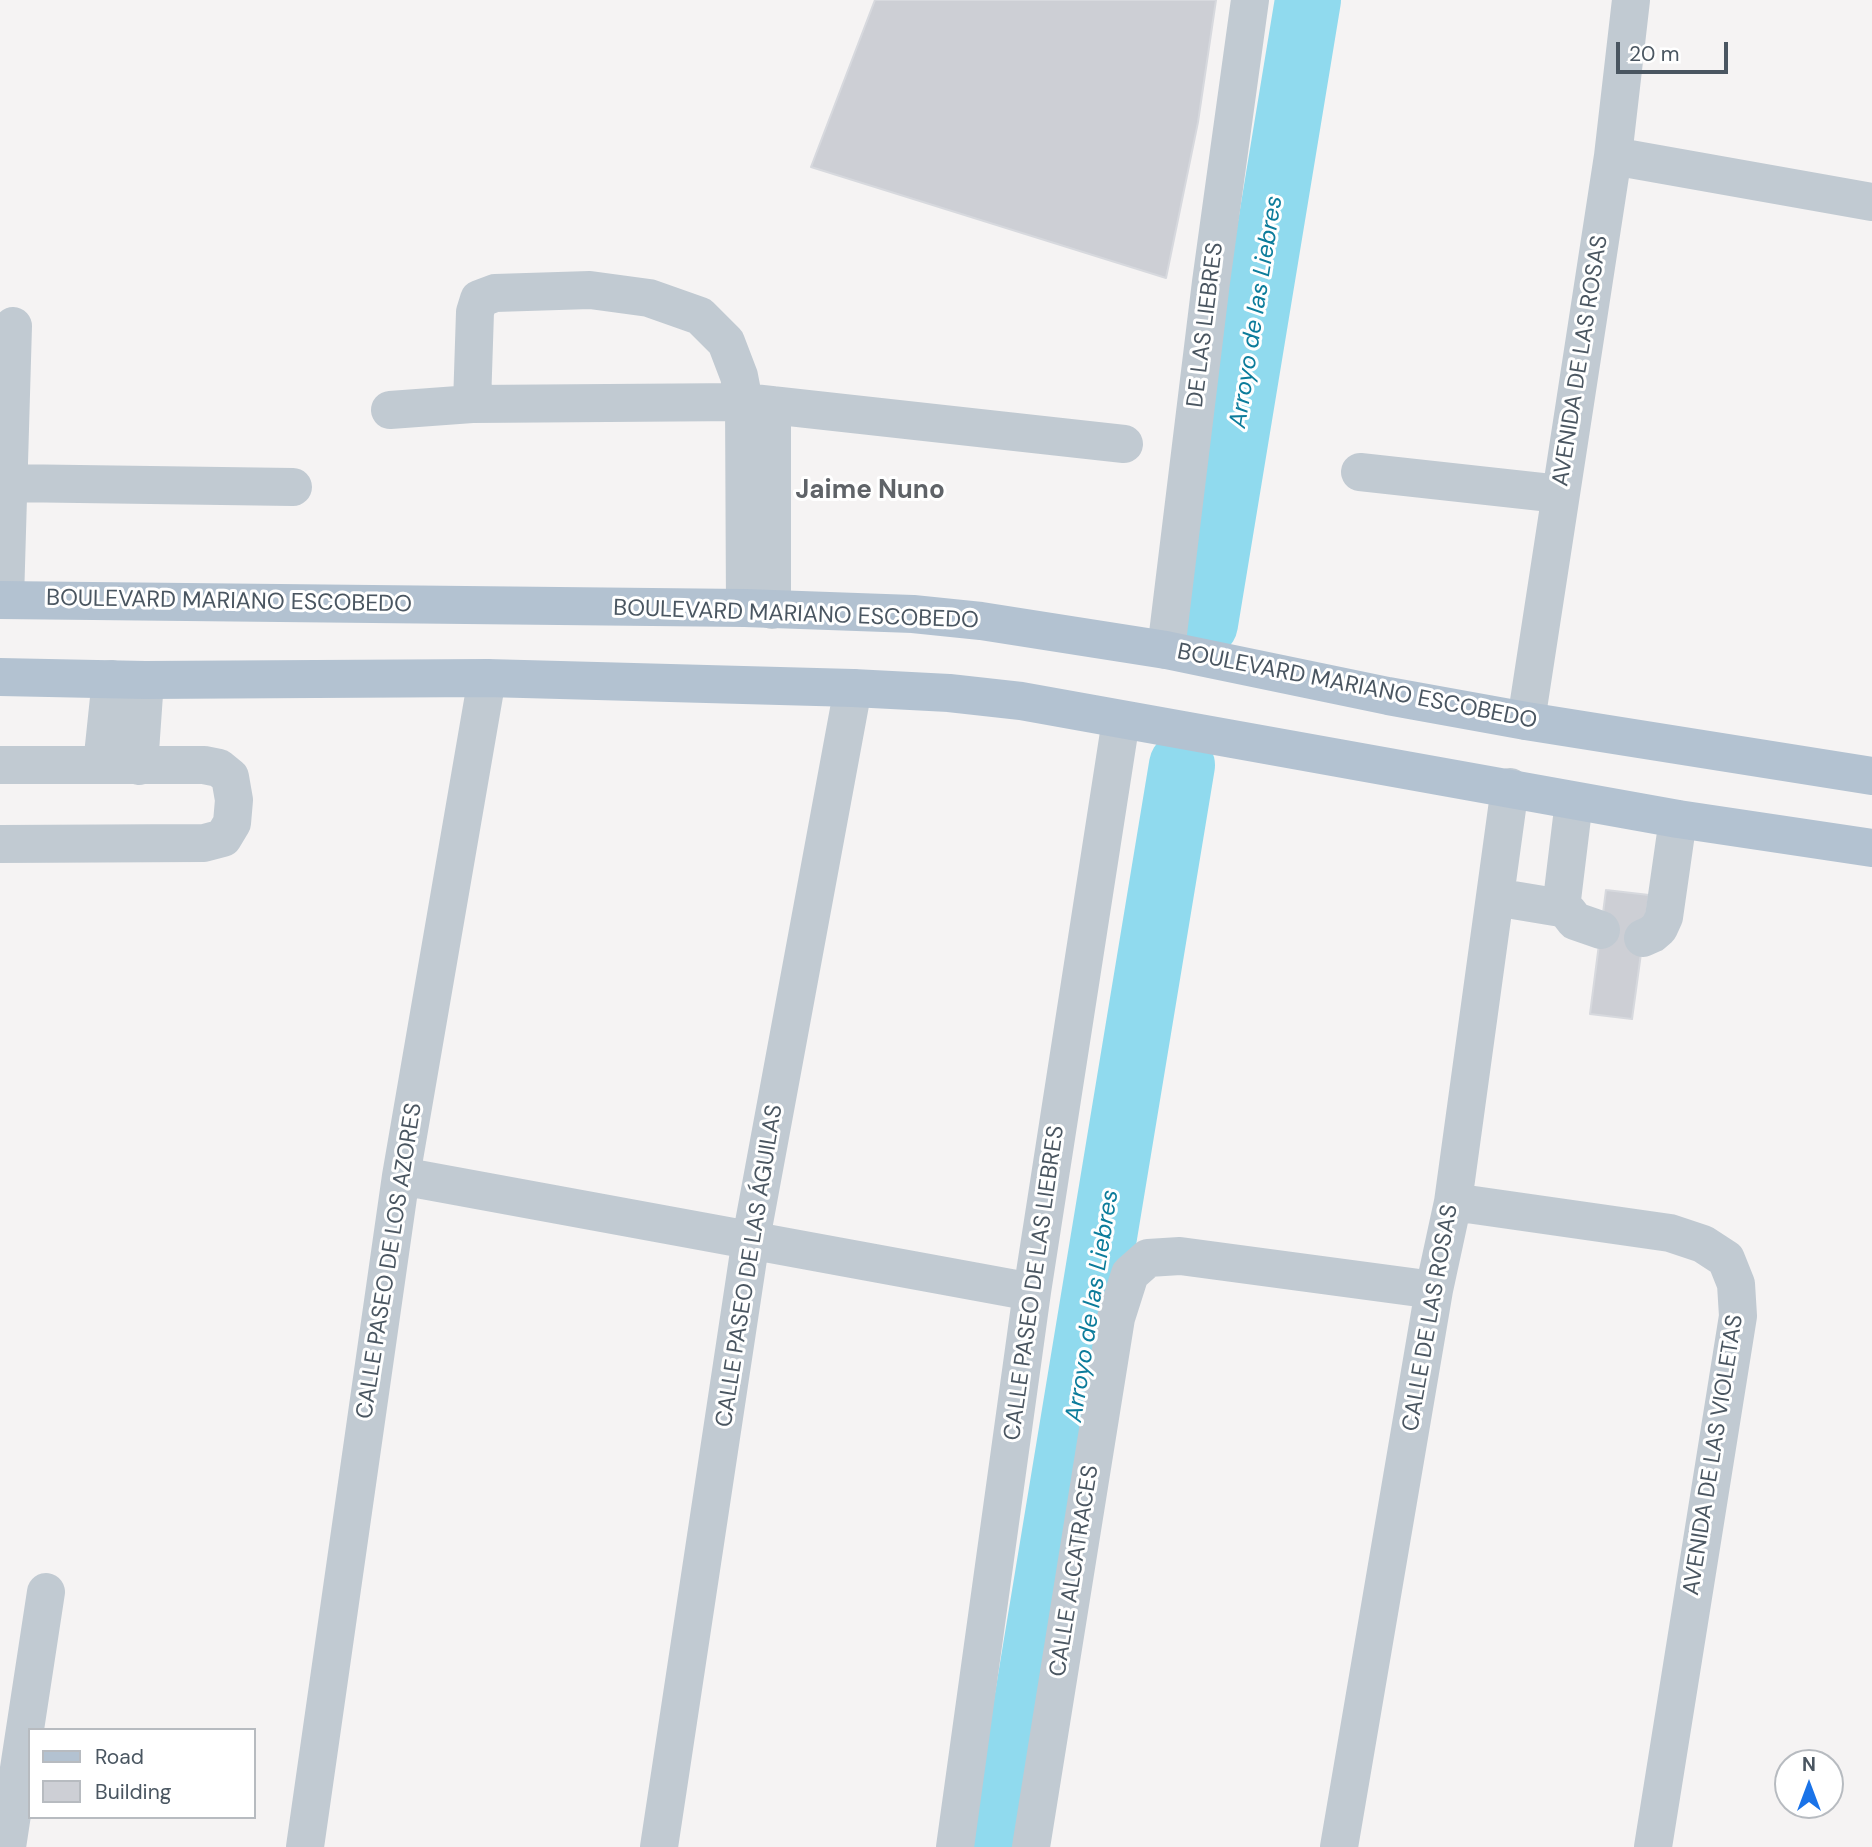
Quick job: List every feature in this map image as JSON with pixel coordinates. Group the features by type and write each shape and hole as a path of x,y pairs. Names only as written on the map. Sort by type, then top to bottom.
{"main road":[{"name":"BOULEVARD MARIANO ESCOBEDO","path":"2,600 759,609 913,614 1166,650 1388,696 1526,721 1872,776"},
{"path":"0,677 486,678 949,693 1021,701 1678,819 1872,848"}],"street":[{"name":"DE LAS LIEBRES","path":"1166,650 1211,282 1250,0"},
{"name":"AVENIDA DE LAS ROSAS","path":"1526,721 1613,156 1631,0"},
{"path":"1613,156 1872,202"},
{"path":"472,404 475,312 479,299 495,293 590,290 649,298 700,316 726,342 739,376 758,404 759,609"},
{"path":"2,600 13,326"},
{"path":"390,410 472,404 758,404 1124,444"},
{"path":"1360,472 1560,494"},
{"path":"8,483 293,487"},
{"name":"CALLE PASEO DE LOS AZORES","path":"305,1847 401,1176 486,678"},
{"path":"121,765 128,679"},
{"name":"CALLE PASEO DE LAS ÁGUILAS","path":"659,1847 751,1239 853,688"},
{"name":"CALLE PASEO DE LAS LIEBRES","path":"955,1847 1032,1292 1121,720"},
{"path":"0,765 204,765 219,768 230,777 234,800 232,824 223,838 204,843 0,844"},
{"name":"CALLE DE LAS ROSAS","path":"1339,1847 1434,1290 1453,1202 1510,788"},
{"path":"1561,908 1574,800"},
{"path":"1643,938 1659,928 1664,917 1678,819"},
{"path":"1495,897 1561,908 1575,921 1601,930"},
{"path":"401,1176 1032,1292"},
{"name":"AVENIDA DE LAS VIOLETAS","path":"1453,1202 1670,1233 1703,1244 1726,1259 1736,1284 1738,1316 1653,1847"},
{"name":"CALLE ALCATRACES","path":"1031,1847 1116,1318 1130,1274 1148,1258 1180,1256 1434,1290"},
{"path":"7,1847 46,1592"}],"building":[{"path":"875,0 1216,0 1198,122 1166,278 811,167"},
{"path":"1606,890 1649,895 1632,1019 1590,1014"}],"waterway":[{"name":"Arroyo de las Liebres","path":"1205,624 1308,0"},
{"name":"Arroyo de las Liebres","path":"1003,1847 1182,765"}],"district":[{"name":"Jaime Nuno","path":"870,491"}]}
